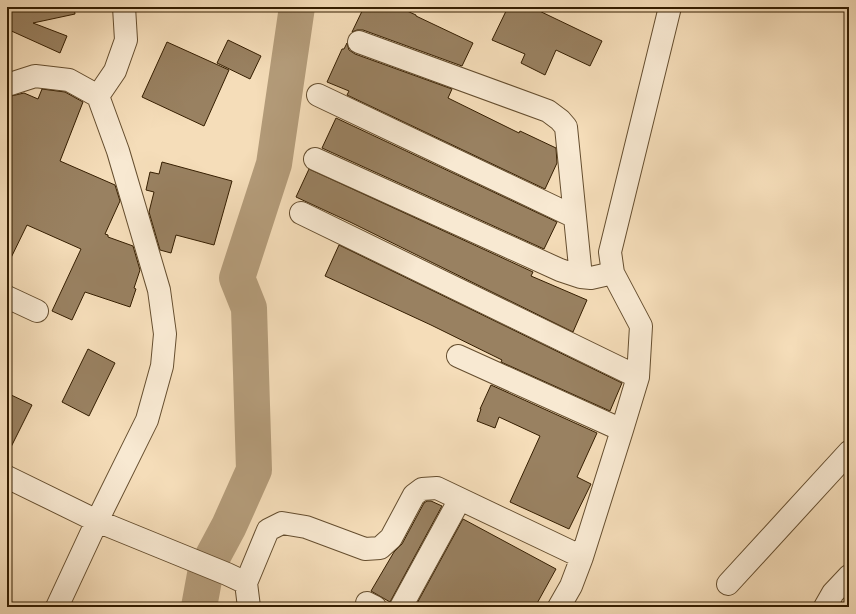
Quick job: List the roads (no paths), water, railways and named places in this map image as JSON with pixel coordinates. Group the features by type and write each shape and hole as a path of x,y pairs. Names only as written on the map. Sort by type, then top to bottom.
{"street":[{"path":"98,96 116,71 126,40 124,7"},
{"path":"559,607 571,586 582,557 638,377 641,326 613,273 610,252 670,7"},
{"path":"359,42 548,111 560,120 566,127 581,277"},
{"path":"7,85 35,76 69,80 98,96 118,151 159,290 165,334 162,366 147,420 97,521 57,607"},
{"path":"318,95 575,217"},
{"path":"315,159 560,270 581,277 591,278 613,273"},
{"path":"301,213 638,377"},
{"path":"7,297 36,312"},
{"path":"458,356 622,430"},
{"path":"728,584 849,452"},
{"path":"7,477 97,521 246,583"},
{"path":"249,607 246,583 268,530 282,523 306,527 365,549 380,548 391,538 414,495 422,489 437,488 582,557"},
{"path":"401,607 460,499"},
{"path":"825,607 833,593 849,576"}],"waterway":[{"path":"199,607 206,569 229,526 254,470 249,308 237,278 274,164 297,7"}]}
